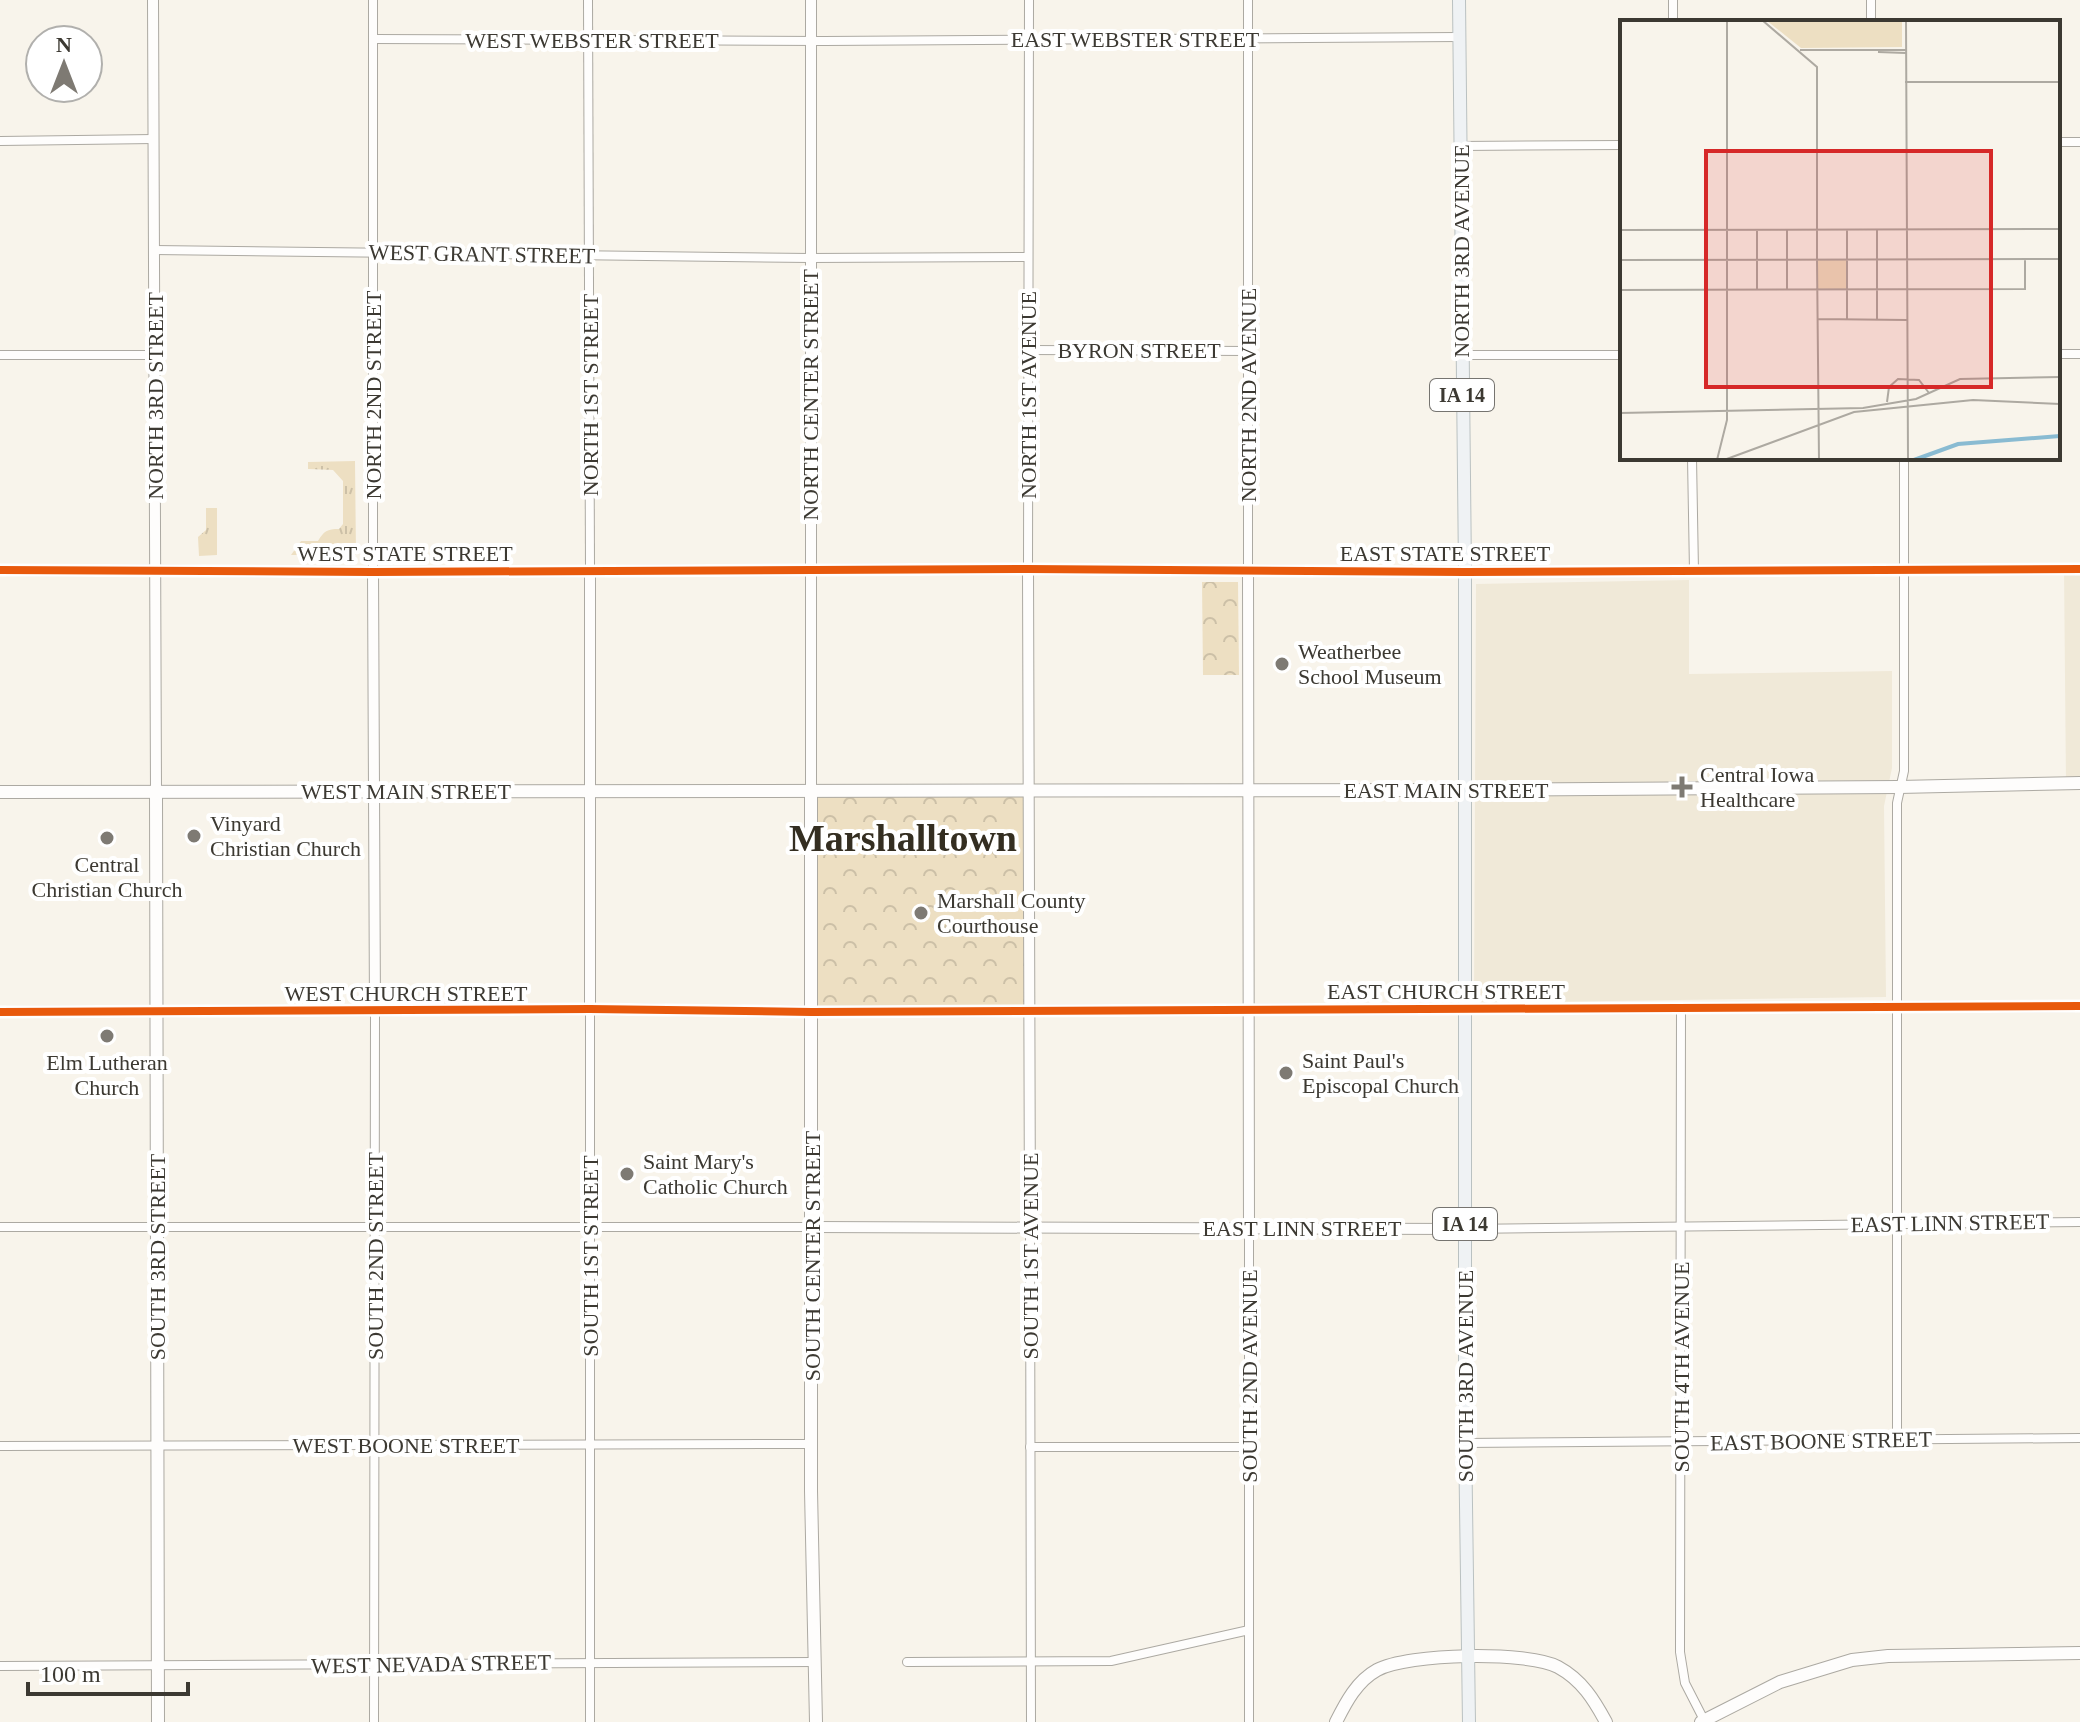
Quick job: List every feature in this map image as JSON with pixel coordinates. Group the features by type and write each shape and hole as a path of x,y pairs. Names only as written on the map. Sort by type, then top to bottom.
{"main road":[{"name":"NORTH 3RD AVENUE","path":"1459,0 1464,790"},
{"name":"EAST MAIN STREET","path":"811,791 1464,790 2080,783"},
{"name":"SOUTH 3RD AVENUE","path":"1464,790 1465,1443 1469,1722"},
{"name":"WEST MAIN STREET","path":"0,792 811,791"},
{"name":"SOUTH CENTER STREET","path":"811,791 811,1491 816,1722"},
{"name":"SOUTH 3RD STREET","path":"156,792 158,1722"},
{"path":"1702,1721 1792,1677 1852,1660 1888,1656 2080,1653"},
{"path":"1336,1722 1358,1686 1376,1671 1410,1659 1468,1658 1517,1658 1556,1666 1585,1688 1606,1722"}],"street":[{"name":"NORTH 3RD STREET","path":"153,0 156,792"},
{"name":"NORTH 2ND STREET","path":"373,0 375,790"},
{"name":"NORTH 1ST STREET","path":"588,0 590,791"},
{"name":"NORTH CENTER STREET","path":"811,0 811,791"},
{"name":"NORTH 1ST AVENUE","path":"1029,0 1029,790"},
{"name":"NORTH 2ND AVENUE","path":"1248,0 1248,790"},
{"name":"EAST WEBSTER STREET","path":"811,41 1459,37"},
{"name":"WEST WEBSTER STREET","path":"373,39 811,41"},
{"path":"0,141 154,139"},
{"path":"1460,146 1620,145"},
{"name":"WEST GRANT STREET","path":"154,250 810,258 1028,257"},
{"name":"BYRON STREET","path":"1029,350 1249,351"},
{"path":"0,355 155,355"},
{"path":"1462,355 1620,355"},
{"path":"1692,460 1694,571"},
{"path":"1897,1440 1897,803 1904,771 1904,460"},
{"name":"WEST STATE STREET","path":"0,570 373,572 811,569"},
{"name":"EAST STATE STREET","path":"811,569 1465,572 2080,569"},
{"name":"SOUTH 2ND STREET","path":"374,1722 375,790"},
{"name":"SOUTH 1ST AVENUE","path":"1029,790 1031,1722"},
{"name":"SOUTH 2ND AVENUE","path":"1248,790 1249,1722"},
{"name":"SOUTH 1ST STREET","path":"590,791 590,1722"},
{"name":"EAST CHURCH STREET","path":"812,1012 2080,1006"},
{"name":"SOUTH 4TH AVENUE","path":"1681,1008 1680,1652 1685,1683 1702,1721"},
{"name":"WEST CHURCH STREET","path":"0,1012 590,1009 812,1012"},
{"name":"EAST LINN STREET","path":"812,1227 1465,1229 2080,1222"},
{"path":"0,1227 812,1227"},
{"name":"EAST BOONE STREET","path":"1465,1443 2080,1438"},
{"name":"WEST BOONE STREET","path":"0,1446 811,1444"},
{"path":"1030,1447 1249,1447"},
{"path":"907,1662 1111,1661 1249,1630"},
{"name":"WEST NEVADA STREET","path":"0,1666 814,1662"}],"shaded area":[{"path":"2064,569 2080,569 2080,783 2066,783"},
{"name":"Central Iowa Healthcare","path":"1689,580 1689,674 1892,671 1892,768 1884,806 1886,997 1474,1003 1476,584"}],"green space":[{"path":"355,461 356,555 291,555 301,541 318,541 326,531 339,529 343,524 343,481 333,470 308,469 308,462"},
{"path":"206,508 217,508 217,555 199,556 198,537 206,530"},
{"path":"1202,582 1238,582 1239,675 1203,675"},
{"path":"1029,790 1030,1011 812,1012 811,791"}],"cycle path":[{"path":"0,570 1028,569 1465,572 2080,569"},
{"path":"0,1012 2080,1006"}],"place":[{"name":"Weatherbee School Museum","path":"1282,664"},
{"name":"Central Iowa Healthcare","path":"1682,787"},
{"name":"Vinyard Christian Church","path":"194,836"},
{"name":"Central Christian Church","path":"107,838"},
{"name":"Marshall County Courthouse","path":"921,913"},
{"name":"Elm Lutheran Church","path":"107,1036"},
{"name":"Saint Paul's Episcopal Church","path":"1286,1073"},
{"name":"Saint Mary's Catholic Church","path":"627,1174"}],"district":[{"name":"Marshalltown","path":"903,838"}]}
